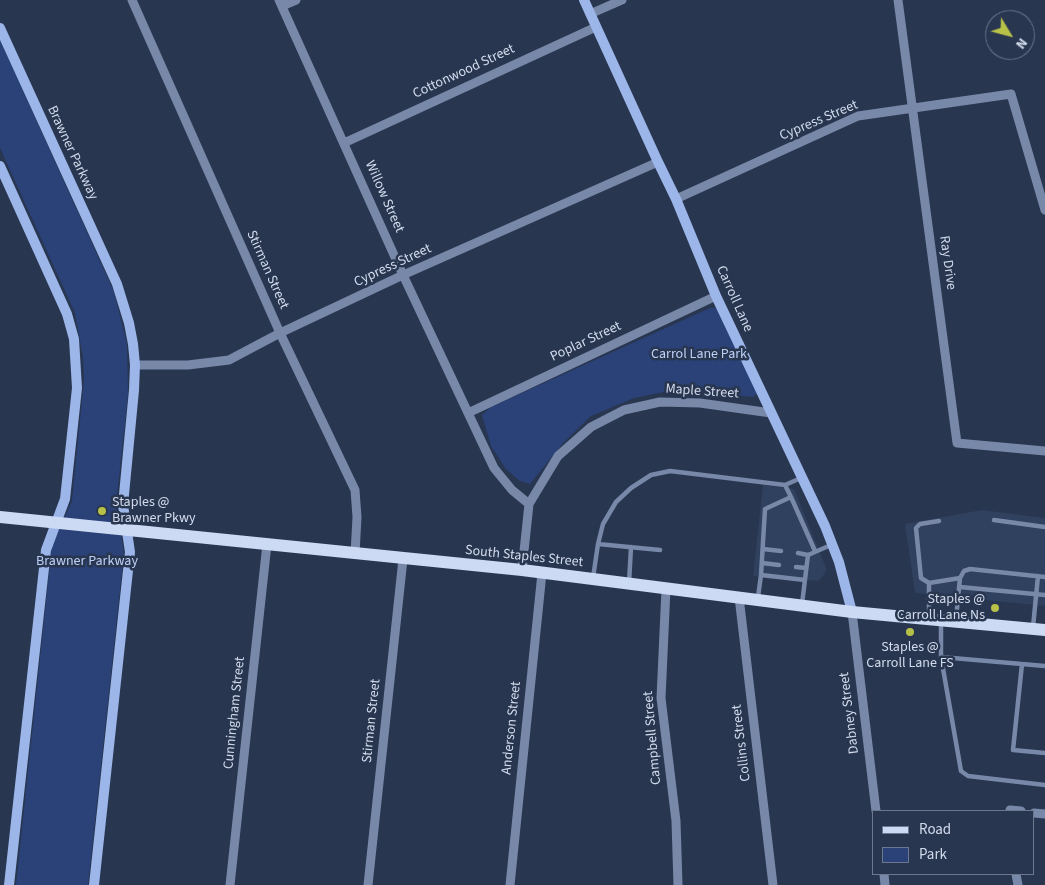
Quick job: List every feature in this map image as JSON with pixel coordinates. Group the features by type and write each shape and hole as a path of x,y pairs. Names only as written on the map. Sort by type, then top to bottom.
{"main road":[{"name":"South Staples Street","path":"0,518 127,529 522,570 852,612 1039,629"}],"street":[{"name":"Stirman Street","path":"132,0 280,334 355,490 357,517 355,554"},
{"path":"281,3 296,0"},
{"name":"Carroll Lane","path":"584,0 676,199 716,296 832,544 839,562 852,612"},
{"path":"590,14 622,0"},
{"name":"Ray Drive","path":"898,0 957,443 1045,450"},
{"name":"Willow Street","path":"281,3 403,276 494,468 512,490 529,504"},
{"name":"Cottonwood Street","path":"344,142 596,26"},
{"name":"Brawner Parkway","path":"0,28 117,284 129,323 135,365 123,506 130,552 94,885"},
{"name":"Cypress Street","path":"676,199 858,116 1011,94 1045,210"},
{"name":"Cypress Street","path":"135,365 195,364 228,360 403,276 658,162"},
{"path":"0,166 67,314 74,339 77,388 65,499 46,550 9,885"},
{"name":"Poplar Street","path":"468,413 716,296"},
{"name":"Maple Street","path":"522,570 529,504 558,456 591,427 624,410 660,402 700,403 771,413"},
{"name":"Cunningham Street","path":"230,885 267,544"},
{"name":"Stirman Street","path":"368,885 403,559"},
{"name":"Anderson Street","path":"510,885 542,573"},
{"name":"Campbell Street","path":"666,588 662,698 676,821 678,885"},
{"name":"Collins Street","path":"739,597 773,885"},
{"name":"Dabney Street","path":"852,612 876,810"}],"lane":[{"path":"592,580 598,544 604,524 616,502 631,488 651,475 670,471 785,484 802,478"},
{"path":"785,484 815,551"},
{"path":"757,600 761,575 765,509 791,497"},
{"path":"994,520 1045,527"},
{"path":"939,521 920,524 916,528 921,578 929,583 960,578"},
{"path":"598,544 660,550"},
{"path":"798,553 808,554 832,544"},
{"path":"629,584 631,547"},
{"path":"763,549 781,551"},
{"path":"802,605 808,554"},
{"path":"762,563 780,565"},
{"path":"796,567 806,568"},
{"path":"955,622 960,578 964,571 970,569 1045,577"},
{"path":"761,575 805,580"},
{"path":"1038,576 1036,594 1039,629"},
{"path":"929,583 961,771 968,776 1045,785"},
{"path":"960,587 1045,595"},
{"path":"941,657 1045,666"},
{"path":"1022,664 1013,750 1045,753"}],"shaded area":[{"path":"763,485 794,489 827,570 819,581 753,576"},
{"path":"982,510 1045,518 1045,606 915,593 905,524"}],"green space":[{"name":"Brawner Parkway","path":"0,40 114,292 127,344 128,394 116,505 124,553 88,885 16,885 52,545 72,501 84,380 83,357 75,313 0,148"},
{"name":"Carrol Lane Park","path":"710,308 716,308 757,393 754,397 674,390 634,398 591,416 563,443 530,484 520,481 506,469 491,446 482,415 491,407"}],"place":[{"name":"Staples @ Brawner Pkwy","path":"102,511"},
{"name":"Staples @ Carroll Lane Ns","path":"995,608"},
{"name":"Staples @ Carroll Lane FS","path":"910,632"}]}
